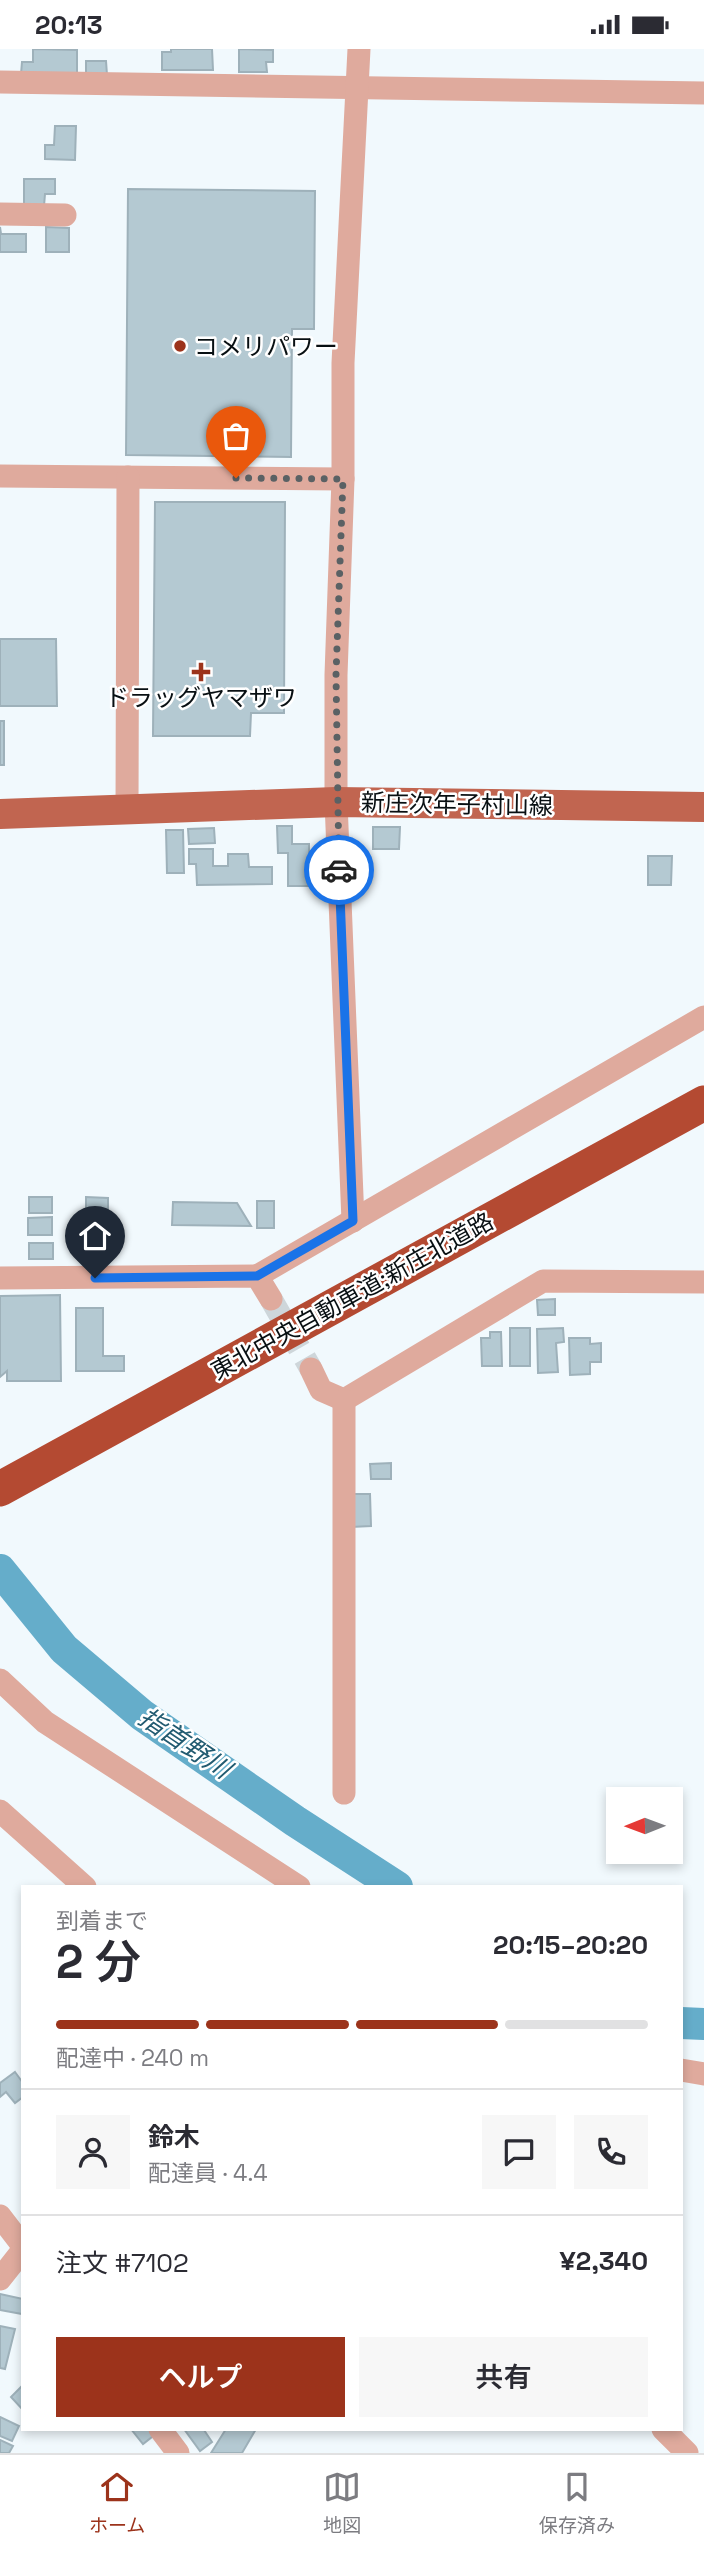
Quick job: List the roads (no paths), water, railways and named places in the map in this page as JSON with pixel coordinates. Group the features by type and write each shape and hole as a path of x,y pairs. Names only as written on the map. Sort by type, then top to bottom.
{"highway":[{"name":"東北中央自動車道;新庄北道路","path":"0,1489 704,1103"}],"main road":[{"name":"新庄次年子村山線","path":"0,814 336,802 704,807"}],"street":[{"path":"353,1221 336,802 336,675 343,479 343,363 359,49"},
{"path":"0,82 704,93"},
{"path":"0,215 65,215"},
{"path":"0,476 343,479"},
{"path":"127,809 128,477"},
{"path":"0,1278 257,1276 704,1017"},
{"path":"257,1276 271,1299"},
{"path":"344,1400 542,1281 704,1282"},
{"path":"311,1369 321,1390 344,1400"},
{"path":"344,1400 344,1793"},
{"path":"0,1680 45,1722 296,1885"},
{"path":"0,1811 83,1885"},
{"path":"683,2070 704,2074"},
{"path":"0,2216 21,2245"},
{"path":"0,2279 21,2251"},
{"path":"162,2431 178,2453"},
{"path":"665,2431 687,2453"}],"waterway":[{"name":"指首野川","path":"0,1570 64,1649 142,1715 295,1821 394,1885"},
{"name":"指首野川","path":"683,2023 704,2024"}],"tunnel":[{"path":"271,1299 311,1369"}],"place":[{"name":"コメリパワー","path":"180,346"},
{"name":"ドラッグヤマザワ","path":"201,672"}]}
